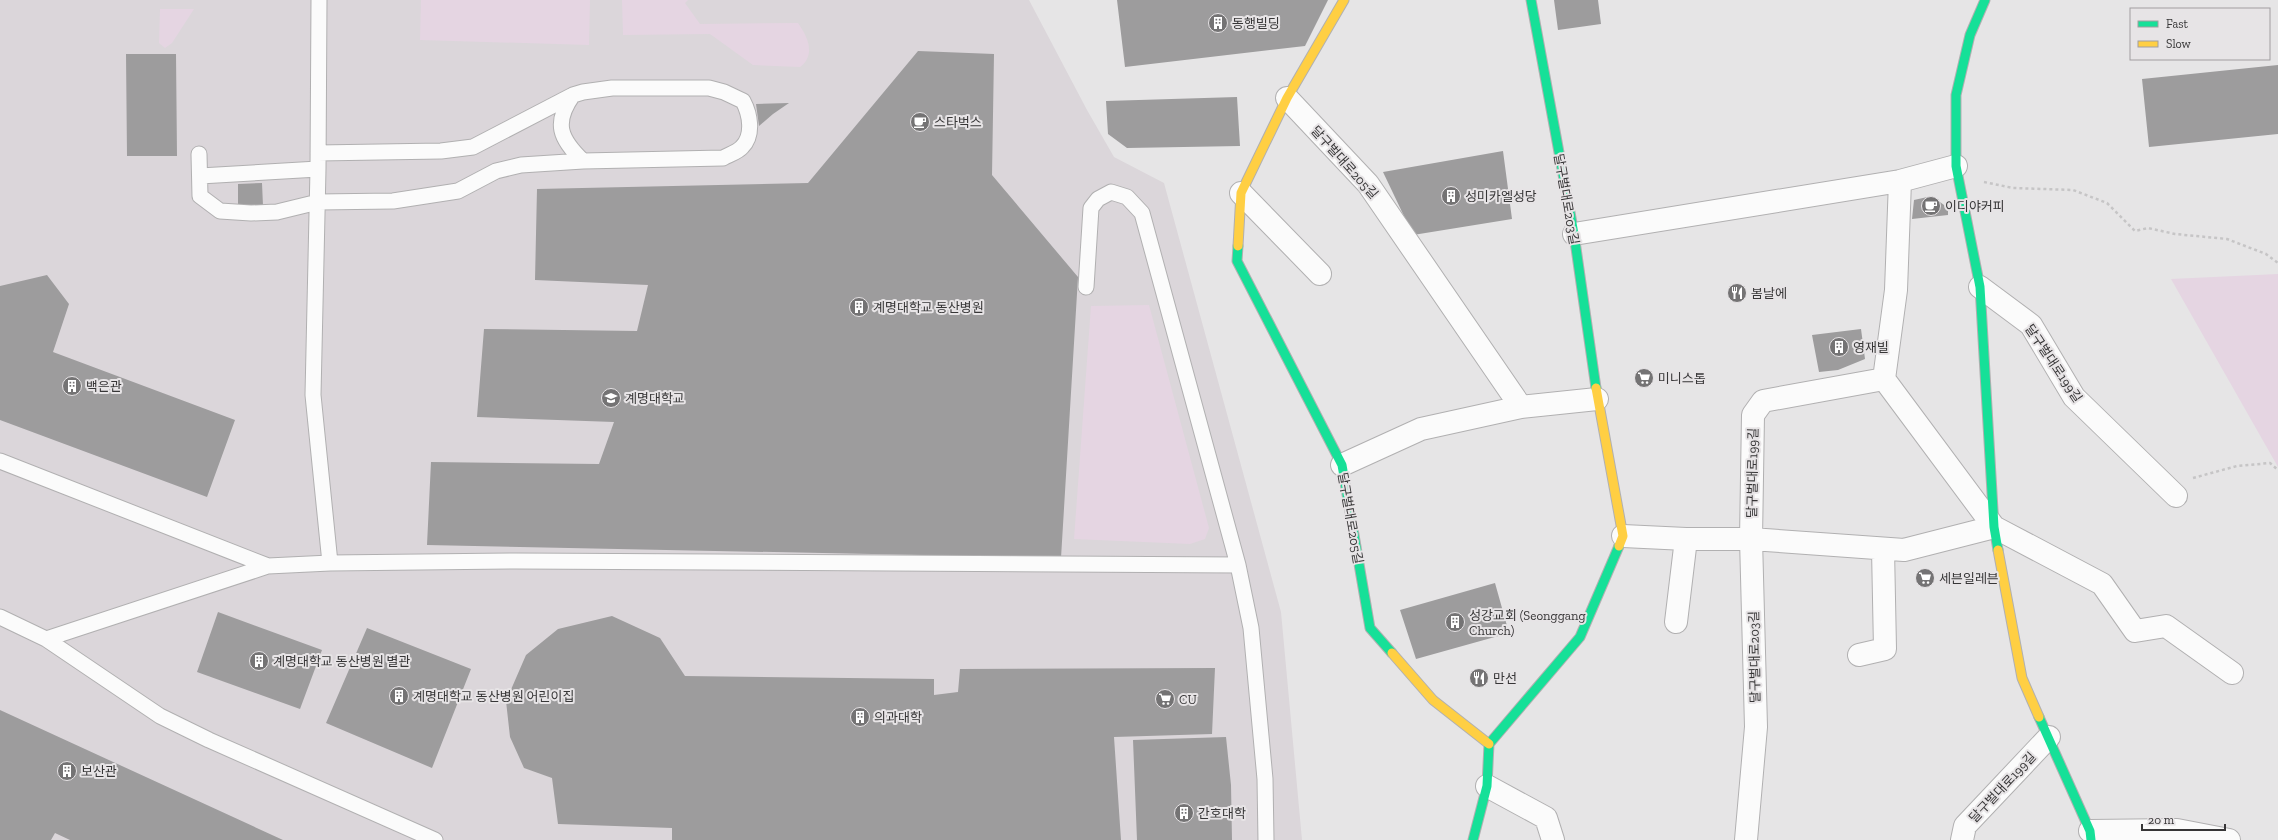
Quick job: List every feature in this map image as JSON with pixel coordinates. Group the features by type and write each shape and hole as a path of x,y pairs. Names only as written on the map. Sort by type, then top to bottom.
{"street":[{"name":"달구벌대로205길","path":"1344,0 1287,98 1241,193 1236,260 1342,466 1370,628 1433,700 1490,744"},
{"name":"달구벌대로203길","path":"1530,0 1574,234 1597,399 1623,536"},
{"name":"달구벌대로199길","path":"1985,0 1970,35 1956,95 1957,172 1980,287 1994,527 2022,678 2091,836 2177,830 2229,840"},
{"name":"달구벌대로205길","path":"1287,98 1368,184 1521,406"},
{"path":"1574,234 1957,172"},
{"path":"1884,379 1896,290 1900,181"},
{"path":"1241,193 1320,274"},
{"name":"달구벌대로199길","path":"1980,287 2031,325 2074,397 2176,496"},
{"name":"달구벌대로199길","path":"1751,539 1754,415 1763,401 1884,379 1994,527 2102,584 2135,631 2166,626 2232,674"},
{"path":"1342,466 1421,429 1521,406 1597,399"},
{"path":"1473,840 1487,786 1490,744 1580,637 1623,536 1686,539 1751,539 1904,550 1994,527"},
{"path":"1676,622 1686,539"},
{"name":"달구벌대로203길","path":"1746,840 1756,727 1751,539"},
{"path":"1859,655 1885,649 1883,549"},
{"name":"달구벌대로199길","path":"1962,840 1965,826 2049,737"},
{"path":"1487,786 1546,818 1553,840"}],"lane":[{"path":"319,0 318,202 315,236 313,395 330,563"},
{"path":"199,154 200,196 220,211 251,213 277,212 318,202 412,199 458,191 496,171 521,165 583,161 723,158 742,147 748,138 750,122 743,101 724,92 709,88 596,89 573,95 474,147 441,151 318,153"},
{"path":"573,95 564,107 560,119 562,133 568,146 583,161"},
{"path":"200,176 318,169"},
{"path":"1086,287 1091,208 1098,199 1111,192 1127,197 1142,213 1238,565 1251,628 1258,693 1265,779 1266,840"},
{"path":"0,461 268,566"},
{"path":"46,639 268,566 330,563 516,561 1238,565"},
{"path":"0,617 46,639 160,716 210,740 435,840"}],"path":[{"path":"1957,172 2014,188 2074,190 2107,203 2135,231 2148,228 2175,234 2227,239 2266,254 2278,262"},
{"path":"2176,496 2178,482 2237,466 2270,463 2278,470"}],"shaded area":[{"name":"계명대학교","path":"0,0 1029,0 1087,110 1114,157 1164,183 1281,612 1302,840 0,840"},
{"path":"421,0 590,0 589,45 420,40"},
{"path":"622,0 688,0 685,3 700,24 798,23 805,34 809,46 808,57 800,67 753,65 710,34 623,35"},
{"path":"160,9 194,9 172,43 165,48 159,43"},
{"path":"2278,274 2278,467 2171,279"},
{"path":"1149,305 1209,528 1205,539 1190,544 1074,539 1091,306"}],"building":[{"name":"동행빌딩","path":"1117,0 1328,0 1305,46 1125,67"},
{"path":"1554,0 1598,0 1601,24 1558,30"},
{"name":"계명대학교 동산병원","path":"918,51 994,54 992,175 1078,277 1061,558 427,545 431,462 599,464 614,422 477,417 484,329 637,331 648,285 535,280 537,189 808,183"},
{"path":"126,54 176,54 177,156 127,156"},
{"path":"2278,65 2278,134 2149,147 2142,79"},
{"path":"1237,97 1240,146 1127,148 1108,134 1106,101"},
{"path":"789,103 773,114 759,126 756,104"},
{"name":"성미카엘성당","path":"1503,151 1512,219 1413,235 1383,172"},
{"path":"262,183 263,206 238,208 238,184"},
{"path":"1932,196 1948,208 1948,215 1912,219 1914,200"},
{"name":"백은관","path":"47,275 69,304 53,352 235,420 207,497 0,420 0,286"},
{"name":"영재빌","path":"1861,329 1865,359 1838,370 1819,372 1812,335"},
{"name":"성강교회 (Seonggang Church)","path":"1495,583 1509,633 1416,659 1400,610"},
{"name":"계명대학교 동산병원 별관","path":"218,612 322,650 300,709 197,672"},
{"name":"의과대학","path":"612,616 660,638 685,676 934,679 934,695 958,692 960,669 1215,668 1212,734 1114,737 1121,840 672,840 672,828 558,824 552,778 524,768 510,737 506,701 526,655 558,629"},
{"name":"계명대학교 동산병원 어린이집","path":"367,628 471,669 432,768 326,723"},
{"name":"보산관","path":"0,710 283,840 70,840 55,833 51,840 0,840"},
{"name":"간호대학","path":"1226,737 1231,785 1232,840 1137,840 1133,740"}],"traffic: fast":[{"path":"1531,0 1574,234 1596,388"},
{"path":"1985,0 1970,35 1956,95 1956,166 1980,287 1994,527 1998,550"},
{"path":"1238,246 1237,261 1342,465 1370,628 1392,653"},
{"path":"1473,840 1487,786 1489,744 1580,637 1619,546"},
{"path":"2039,717 2090,831 2091,840"}],"traffic: slow":[{"path":"1238,246 1241,193 1287,98 1344,0"},
{"path":"1596,388 1623,536 1619,546"},
{"path":"1998,550 2022,678 2039,717"},
{"path":"1392,653 1433,700 1489,744"}],"place":[{"name":"동행빌딩","path":"1218,23"},
{"name":"스타벅스","path":"920,122"},
{"name":"성미카엘성당","path":"1451,196"},
{"name":"이디야커피","path":"1931,206"},
{"name":"봄날에","path":"1737,293"},
{"name":"계명대학교 동산병원","path":"859,307"},
{"name":"영재빌","path":"1839,347"},
{"name":"미니스톱","path":"1644,378"},
{"name":"백은관","path":"72,386"},
{"name":"계명대학교","path":"611,398"},
{"name":"세븐일레븐","path":"1925,578"},
{"name":"성강교회 (Seonggang Church)","path":"1455,622"},
{"name":"계명대학교 동산병원 별관","path":"259,661"},
{"name":"만선","path":"1479,678"},
{"name":"계명대학교 동산병원 어린이집","path":"399,696"},
{"name":"CU","path":"1165,699"},
{"name":"의과대학","path":"860,717"},
{"name":"보산관","path":"67,771"},
{"name":"간호대학","path":"1184,813"}]}
